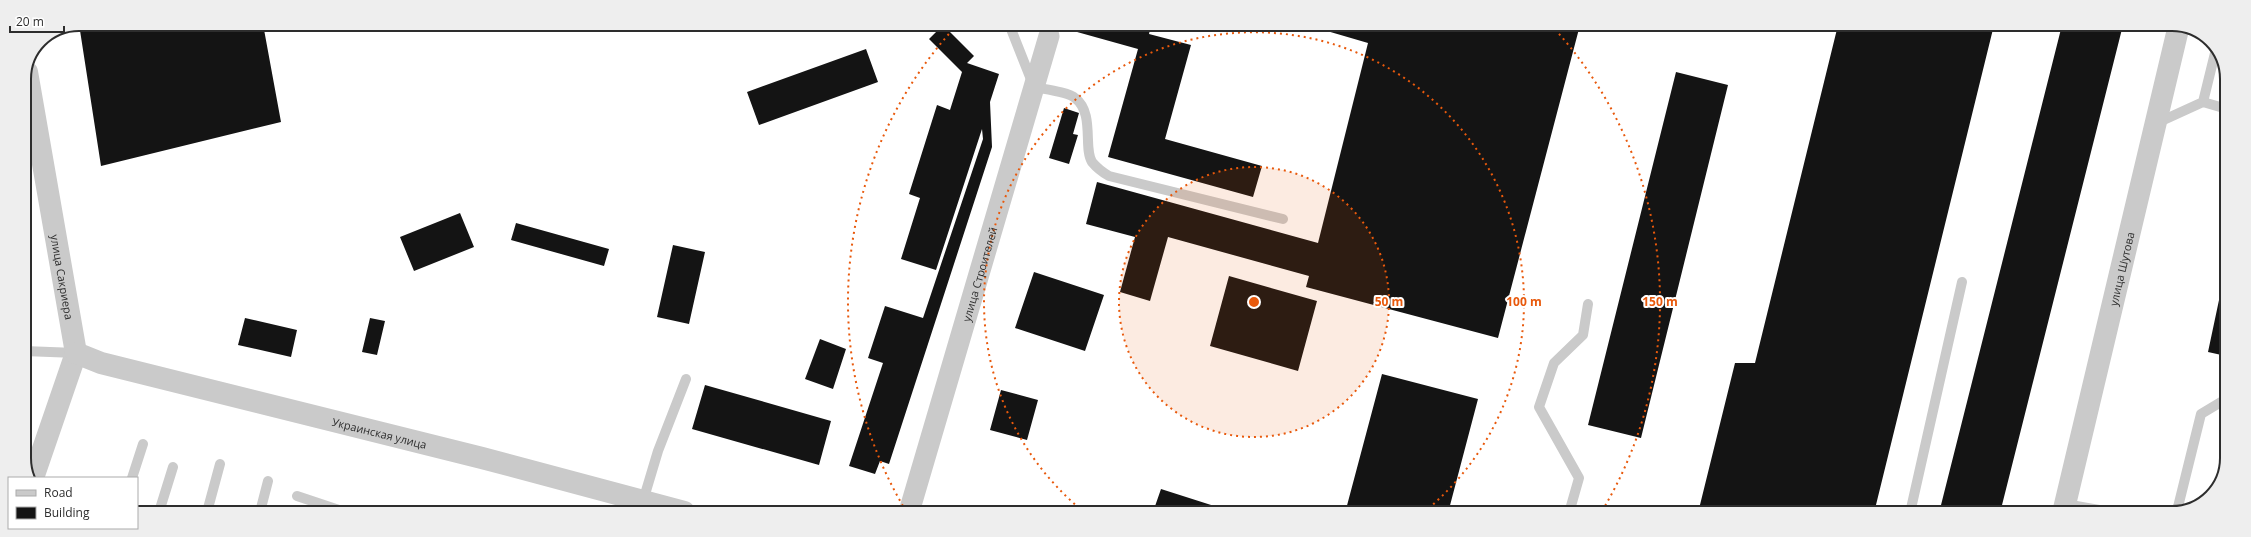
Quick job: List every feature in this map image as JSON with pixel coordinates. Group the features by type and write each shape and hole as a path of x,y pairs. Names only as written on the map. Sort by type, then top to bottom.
{"street":[{"name":"улица Шутова","path":"2064,506 2177,32"},
{"name":"улица Строителей","path":"911,506 1049,36"},
{"name":"улица Сакриера","path":"31,95 76,353 35,476"},
{"name":"Украинская улица","path":"76,353 101,363 662,506"}],"lane":[{"path":"1012,31 1034,87 1075,97 1083,107 1087,120 1091,160 1099,170 1109,176 1283,219"},
{"path":"2203,102 2214,56"},
{"path":"2155,123 2203,102 2220,106"},
{"path":"1912,506 1962,282"},
{"path":"1571,506 1579,478 1539,407 1554,363 1583,335 1588,304"},
{"path":"31,352 76,353"},
{"path":"643,501 658,451 686,379"},
{"path":"2178,506 2201,414 2220,403"},
{"path":"132,477 143,444"},
{"path":"209,506 220,464"},
{"path":"161,506 173,467"},
{"path":"262,506 268,481"},
{"path":"297,496 311,506"}],"building":[{"path":"80,31 264,31 281,122 101,166"},
{"path":"937,31 949,31 974,56 967,63 999,74 990,102 992,147 889,464 880,461 875,474 849,466 883,363 868,358 885,306 923,318 983,139 982,129 936,270 901,259 920,198 909,194 937,105 950,110 962,72 929,39"},
{"path":"1074,31 1150,31 1149,34 1191,45 1165,139 1262,166 1253,197 1108,157 1138,49"},
{"path":"1327,31 1578,31 1498,338 1306,287 1309,276 1168,237 1150,301 1120,292 1135,237 1086,224 1097,182 1318,243 1368,43"},
{"path":"1837,31 1993,31 1876,506 1700,506 1735,363 1755,363"},
{"path":"2060,31 2121,31 2002,506 1941,506"},
{"path":"866,49 878,82 759,125 747,92"},
{"path":"1676,72 1728,85 1641,438 1588,425"},
{"path":"1064,108 1079,113 1073,134 1078,135 1069,164 1049,158"},
{"path":"460,213 474,247 414,271 400,237"},
{"path":"516,223 609,249 604,266 511,240"},
{"path":"673,245 705,252 689,324 657,317"},
{"path":"1034,272 1104,295 1085,351 1015,328"},
{"path":"1229,276 1317,301 1298,371 1210,346"},
{"path":"2220,295 2220,355 2208,352"},
{"path":"245,318 297,330 291,357 238,345"},
{"path":"370,318 385,321 377,355 362,352"},
{"path":"820,339 846,349 833,389 805,379"},
{"path":"1382,374 1478,399 1450,506 1347,506"},
{"path":"705,385 831,421 819,465 692,429"},
{"path":"1001,390 1038,400 1027,440 990,430"},
{"path":"1161,489 1214,506 1155,506"}]}
